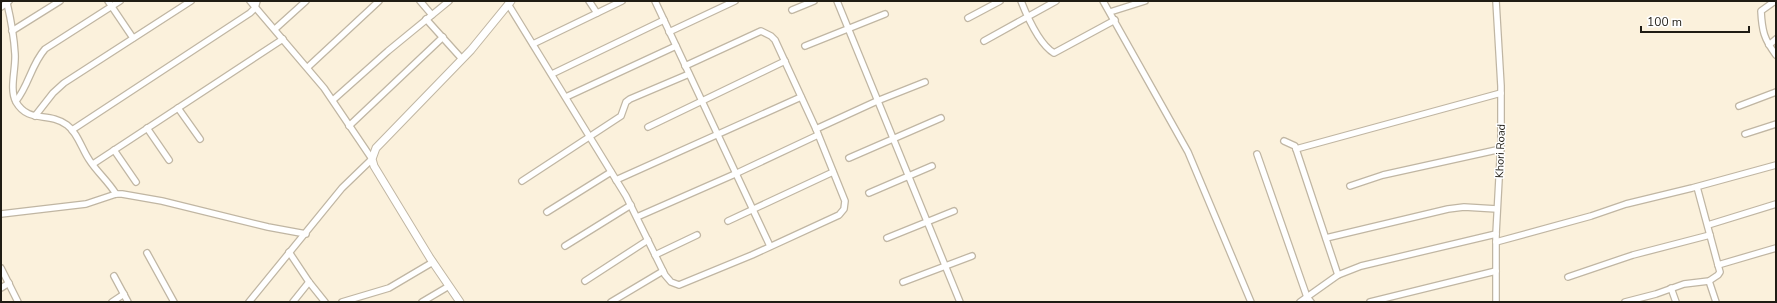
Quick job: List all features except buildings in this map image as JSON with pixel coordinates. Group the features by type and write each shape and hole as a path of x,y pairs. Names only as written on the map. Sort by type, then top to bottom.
{"street":[{"path":"12,31 60,1"},
{"path":"108,1 133,38"},
{"path":"16,101 27,83 38,58 45,49 120,1"},
{"path":"34,116 52,93 64,84 191,1"},
{"path":"250,1 308,67 332,100 372,158 374,166 433,262 460,302"},
{"path":"72,130 250,13 255,8 257,1"},
{"path":"275,29 306,1"},
{"path":"308,67 379,1"},
{"path":"420,1 432,14"},
{"path":"332,100 388,50 449,1"},
{"path":"589,1 597,13"},
{"path":"533,44 622,1"},
{"path":"655,1 752,211 770,246"},
{"path":"669,32 735,1"},
{"path":"792,10 814,1"},
{"path":"837,1 907,176 960,302"},
{"path":"968,18 1000,1"},
{"path":"1020,1 1044,43 1054,53 1115,20"},
{"path":"984,41 1056,1"},
{"path":"1103,1 1188,152 1251,302"},
{"path":"1110,12 1145,1"},
{"name":"Khori Road","path":"1496,1 1501,93 1501,149 1496,234 1496,302"},
{"path":"1775,1 1761,11 1763,33 1768,45 1776,55"},
{"path":"1,7 8,2 15,55 13,93 22,111 28,115 57,119 72,130 93,164 110,184 116,194"},
{"path":"249,302 342,188 372,158 373,153 391,132 462,59 510,2 533,44 631,205 663,272 671,282 679,285 839,215 844,209 845,201 816,129 775,40 771,36 761,31 686,66"},
{"path":"805,46 885,14"},
{"path":"426,19 462,59"},
{"path":"552,74 664,20"},
{"path":"349,126 443,37"},
{"path":"93,164 284,39"},
{"path":"1768,45 1776,39"},
{"path":"566,97 676,46"},
{"path":"648,127 785,61"},
{"path":"522,181 589,135 621,116 626,102 630,99 689,74"},
{"path":"816,129 877,101 925,82"},
{"path":"1740,106 1776,92"},
{"path":"1296,149 1501,93"},
{"path":"616,180 801,97"},
{"path":"178,108 200,139"},
{"path":"849,158 940,118"},
{"path":"1745,134 1776,124"},
{"path":"148,128 169,160"},
{"path":"637,217 735,174 818,135"},
{"path":"1284,141 1292,143 1296,149 1338,275"},
{"path":"1350,186 1383,175 1501,149"},
{"path":"114,150 136,182"},
{"path":"1257,154 1309,299"},
{"path":"1496,242 1591,216 1626,204 1697,187 1776,165"},
{"path":"869,193 932,166"},
{"path":"547,212 611,172"},
{"path":"728,221 833,172"},
{"path":"1625,302 1684,284 1709,281 1720,272 1697,187"},
{"path":"1,214 86,204 116,194 162,201 268,227 306,234"},
{"path":"1708,225 1776,204"},
{"path":"565,246 631,205"},
{"path":"1326,238 1448,209 1464,207 1497,209"},
{"path":"887,238 954,211"},
{"path":"1300,302 1309,299 1338,275 1361,266 1496,234"},
{"path":"1568,277 1633,255 1710,235"},
{"path":"655,255 697,236"},
{"path":"585,281 648,240"},
{"path":"1718,265 1776,248"},
{"path":"289,252 309,282 325,302"},
{"path":"147,253 174,302"},
{"path":"903,282 972,256"},
{"path":"342,302 389,288 433,262"},
{"path":"1,268 18,302"},
{"path":"1370,302 1496,271"},
{"path":"611,302 663,272"},
{"path":"114,276 128,302"},
{"path":"1709,281 1716,302"},
{"path":"293,302 309,282"},
{"path":"1,288 9,283"},
{"path":"422,302 449,286"},
{"path":"1671,288 1676,302"},
{"path":"112,302 124,294"}]}
